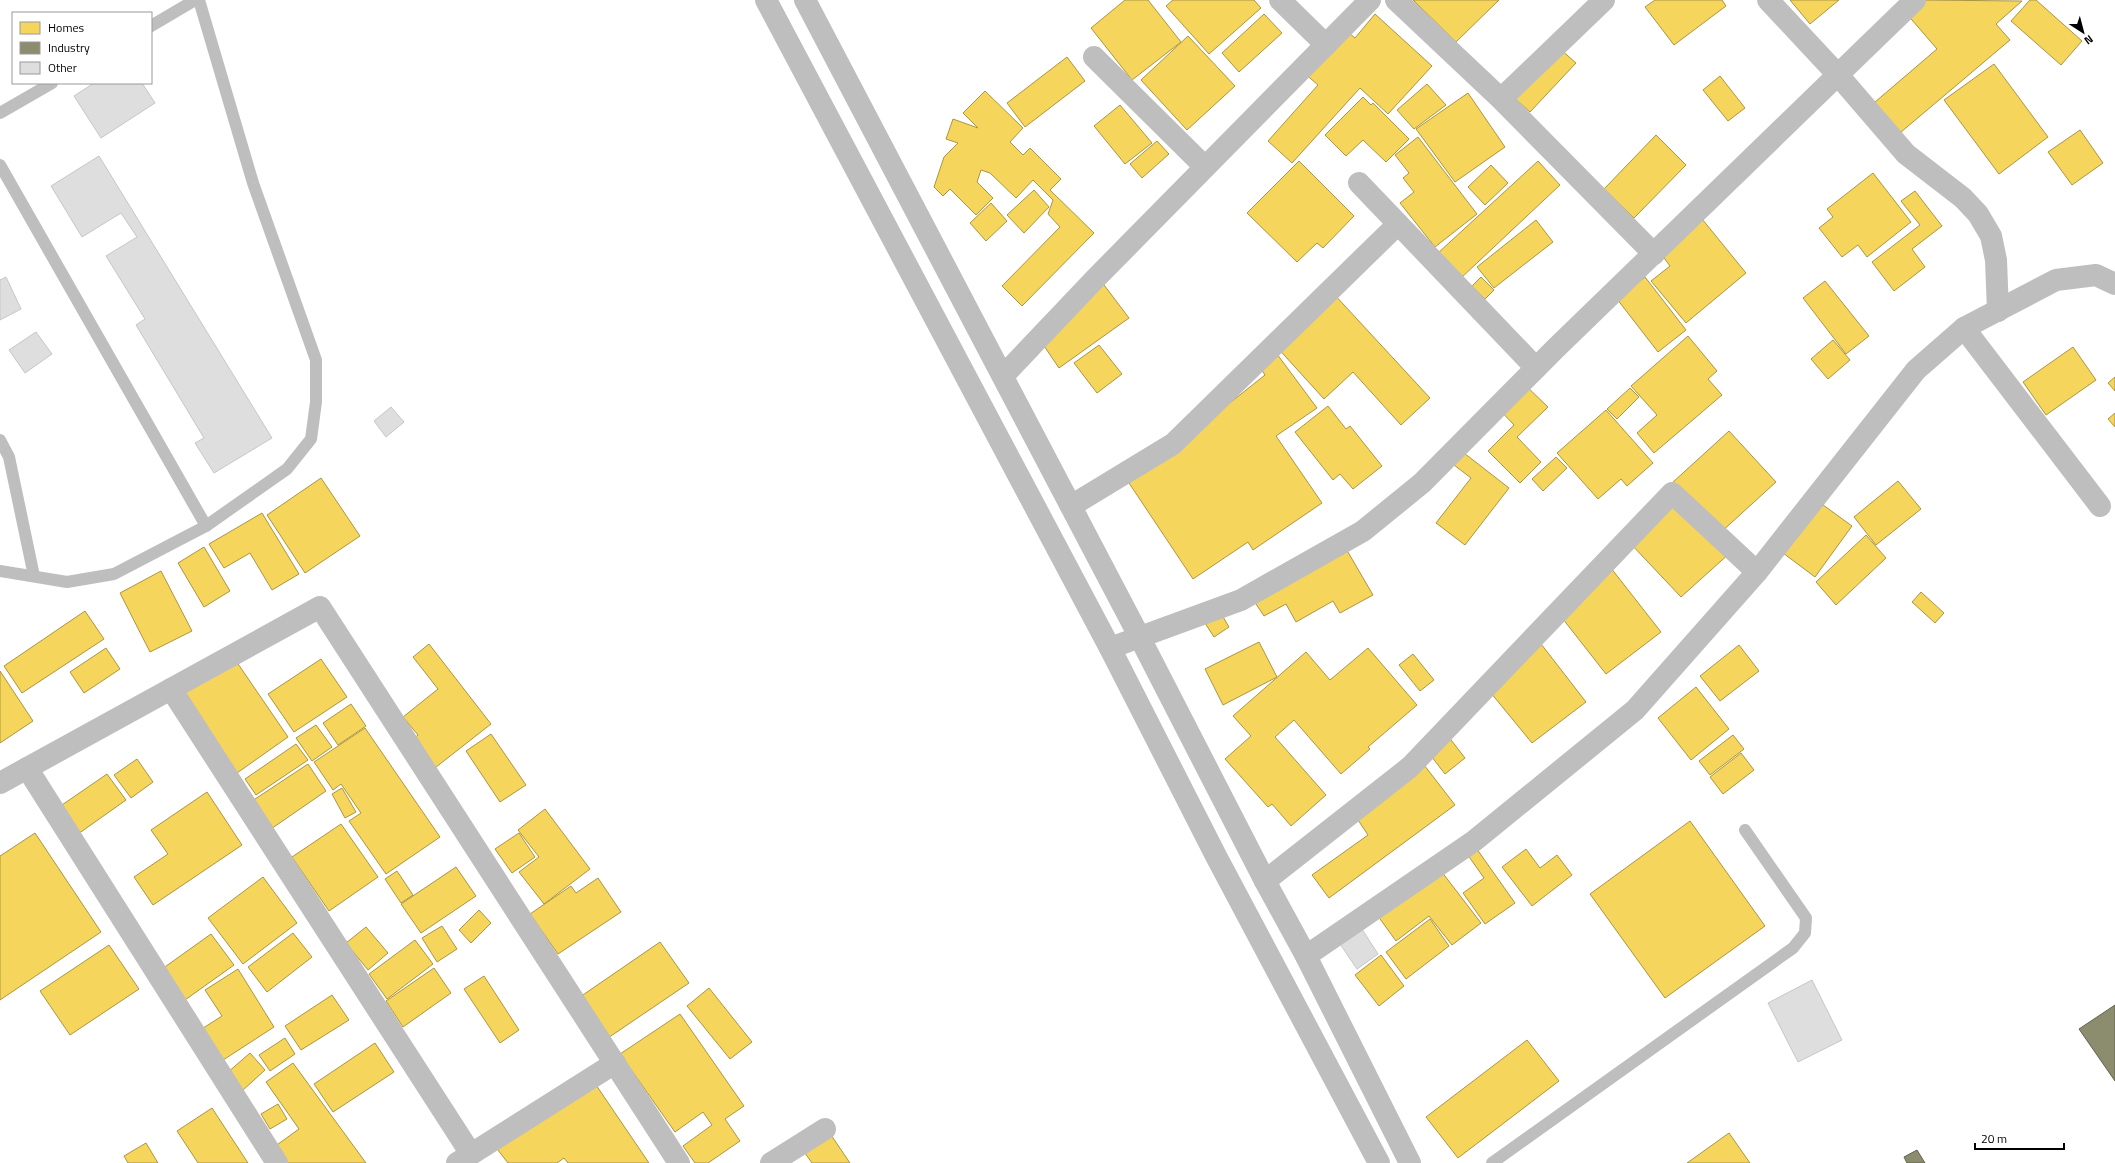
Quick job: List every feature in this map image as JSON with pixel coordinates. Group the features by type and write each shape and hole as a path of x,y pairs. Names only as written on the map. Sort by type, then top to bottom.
{"street":[{"path":"766,0 1110,648 1216,856 1379,1163"},
{"path":"805,0 1139,636 1265,881 1306,956 1410,1163"},
{"path":"1280,0 1326,45"},
{"path":"1003,376 1205,167 1370,0"},
{"path":"1396,0 1502,99 1654,254"},
{"path":"1502,99 1604,0"},
{"path":"1768,0 1838,75 1906,154 1936,179 1963,198 1978,214 1991,236 1996,260 1998,311"},
{"path":"1110,648 1139,636 1241,600 1363,531 1422,482 1536,368 1915,0"},
{"path":"1094,57 1205,167"},
{"path":"1359,184 1536,368"},
{"path":"1071,506 1173,444 1398,224"},
{"path":"1306,956 1474,841 1635,710 1757,572 1916,370 1964,328 2056,280 2096,274 2115,284"},
{"path":"1964,328 2100,506"},
{"path":"1265,881 1410,767 1672,493 1757,572"},
{"path":"0,783 320,607 679,1163"},
{"path":"171,689 464,1159 615,1063"},
{"path":"27,768 277,1163"},
{"path":"771,1163 826,1129"}],"lane":[{"path":"152,25 195,0"},
{"path":"0,571 67,582 114,574 206,526 287,468 311,439 316,402 316,360 253,183 199,0"},
{"path":"0,113 50,84"},
{"path":"0,165 206,526"},
{"path":"0,440 9,457 34,576"},
{"path":"1492,1163 1793,948 1805,933 1806,918 1745,830"}],"building: Homes":[{"path":"1125,0 1148,0 1181,42 1132,80 1091,28"},
{"path":"1173,0 1254,0 1261,8 1209,54 1166,6"},
{"path":"1413,0 1499,0 1456,42"},
{"path":"1655,0 1722,0 1726,6 1674,45 1645,7"},
{"path":"1790,0 1839,0 1810,24"},
{"path":"1919,0 2022,1 1996,24 2010,40 1894,138 1868,108 1937,49 1906,13"},
{"path":"2030,0 2036,0 2082,41 2061,65 2011,21"},
{"path":"1264,14 1282,33 1239,72 1222,53"},
{"path":"1375,14 1432,66 1388,114 1360,88 1292,163 1268,141 1318,85 1303,72 1344,29 1355,38"},
{"path":"1188,36 1235,86 1187,130 1141,80"},
{"path":"1559,48 1576,63 1530,112 1510,94"},
{"path":"1067,57 1085,81 1025,127 1007,103"},
{"path":"1994,64 2048,137 1999,174 1944,100"},
{"path":"1720,76 1745,108 1728,121 1703,90"},
{"path":"1427,84 1446,105 1414,129 1397,110"},
{"path":"985,91 1023,128 1010,142 1023,155 1030,148 1061,179 1050,190 1094,233 1022,306 1002,286 1060,227 1048,214 1053,200 1033,180 1016,198 990,173 981,170 977,182 993,198 976,215 950,189 943,196 934,187 944,157 958,143 946,139 953,119 978,128 963,113"},
{"path":"1468,93 1505,147 1455,182 1416,129"},
{"path":"1363,97 1371,105 1373,103 1409,139 1386,162 1363,140 1346,156 1325,135"},
{"path":"1120,105 1152,143 1125,164 1094,126"},
{"path":"2080,130 2103,163 2072,185 2048,152"},
{"path":"1656,135 1686,165 1634,218 1604,189"},
{"path":"1418,137 1477,214 1435,247 1400,203 1414,192 1403,178 1409,173 1395,155"},
{"path":"1157,141 1169,154 1142,178 1130,164"},
{"path":"1299,161 1354,216 1323,248 1317,243 1297,262 1247,213"},
{"path":"1538,161 1560,185 1461,278 1438,253"},
{"path":"1491,165 1508,183 1485,205 1468,187"},
{"path":"1873,173 1911,222 1867,257 1858,245 1842,257 1819,228 1833,217 1827,209"},
{"path":"1034,190 1049,207 1024,233 1007,215"},
{"path":"1915,191 1942,226 1912,249 1925,267 1894,291 1872,262 1920,225 1901,201"},
{"path":"991,203 1007,221 986,241 970,223"},
{"path":"1698,214 1746,273 1686,323 1651,281 1670,266 1659,251"},
{"path":"1536,220 1553,242 1494,288 1477,267"},
{"path":"1098,277 1129,318 1059,368 1040,340"},
{"path":"1481,277 1494,290 1485,299 1472,286"},
{"path":"1645,277 1686,330 1658,352 1617,299"},
{"path":"1825,281 1869,336 1846,354 1803,298"},
{"path":"1332,292 1430,398 1401,425 1353,372 1324,399 1275,345"},
{"path":"1688,336 1717,371 1708,379 1722,395 1654,453 1637,433 1657,415 1631,386"},
{"path":"1833,340 1850,360 1828,379 1811,359"},
{"path":"1099,345 1122,374 1097,393 1074,363"},
{"path":"2073,347 2096,380 2046,415 2023,382"},
{"path":"1274,350 1317,408 1276,436 1322,503 1253,550 1248,542 1193,579 1129,483 1265,375 1259,366"},
{"path":"2115,377 2115,391 2108,383"},
{"path":"1524,384 1548,407 1517,437 1541,462 1520,483 1488,451 1514,425 1499,409"},
{"path":"1630,388 1639,397 1617,419 1607,409"},
{"path":"1328,406 1346,429 1350,426 1382,466 1353,489 1340,474 1333,480 1295,432"},
{"path":"1606,410 1653,463 1627,486 1621,479 1598,499 1557,453"},
{"path":"2115,413 2115,427 2108,419"},
{"path":"1729,431 1776,482 1719,534 1672,483"},
{"path":"1464,453 1509,488 1465,545 1436,523 1471,478 1454,465"},
{"path":"1556,457 1567,468 1543,491 1532,479"},
{"path":"321,478 360,536 305,573 267,515"},
{"path":"1898,481 1921,509 1876,545 1854,517"},
{"path":"1672,499 1731,552 1681,597 1630,543"},
{"path":"1819,502 1852,526 1815,577 1779,550"},
{"path":"262,513 299,574 272,590 250,553 224,568 209,544"},
{"path":"1866,535 1886,558 1836,605 1816,582"},
{"path":"204,547 230,591 204,607 178,563"},
{"path":"1345,547 1373,595 1340,613 1333,601 1296,622 1286,604 1264,616 1252,598"},
{"path":"1607,563 1661,632 1606,674 1559,614"},
{"path":"161,571 192,631 150,652 120,593"},
{"path":"1921,592 1944,613 1935,623 1912,602"},
{"path":"1219,610 1229,627 1214,637 1201,617"},
{"path":"85,611 104,639 22,693 4,666"},
{"path":"1538,640 1586,702 1532,743 1486,687"},
{"path":"1259,642 1277,677 1223,705 1205,669"},
{"path":"429,644 491,724 431,771 410,742 418,735 403,717 438,689 413,657"},
{"path":"1739,645 1759,671 1720,701 1700,676"},
{"path":"106,648 120,669 84,693 70,672"},
{"path":"1368,648 1417,705 1368,747 1370,749 1341,774 1294,720 1275,737 1326,795 1291,826 1272,804 1268,807 1225,759 1251,736 1233,716 1306,652 1330,680"},
{"path":"1413,654 1434,680 1420,691 1399,665"},
{"path":"234,658 288,737 237,773 179,689"},
{"path":"321,659 347,697 294,732 268,694"},
{"path":"0,671 33,721 0,743"},
{"path":"1696,687 1729,729 1691,760 1658,718"},
{"path":"351,704 366,726 338,745 323,723"},
{"path":"316,725 332,747 312,761 296,738"},
{"path":"365,728 440,837 386,874 349,821 361,813 341,784 333,790 314,762"},
{"path":"491,734 526,785 500,802 466,751"},
{"path":"1733,735 1744,749 1710,775 1699,761"},
{"path":"1448,736 1465,758 1445,774 1428,752"},
{"path":"296,744 308,760 256,795 245,779"},
{"path":"1741,753 1754,770 1723,794 1710,777"},
{"path":"137,759 153,782 131,798 114,775"},
{"path":"1421,761 1455,805 1329,898 1312,875 1368,835 1354,814"},
{"path":"308,764 326,791 268,831 249,803"},
{"path":"107,774 126,800 78,834 59,807"},
{"path":"342,788 356,812 345,818 332,794"},
{"path":"207,792 242,845 153,905 134,877 168,854 151,830"},
{"path":"545,809 590,869 544,904 519,872 539,857 518,830"},
{"path":"1690,821 1765,926 1665,998 1590,894"},
{"path":"341,824 378,877 329,911 292,857"},
{"path":"35,833 101,932 0,1000 0,856"},
{"path":"519,833 535,857 512,873 495,849"},
{"path":"1474,845 1515,903 1485,924 1463,893 1484,878 1465,851"},
{"path":"1526,849 1540,868 1557,855 1572,875 1532,906 1502,867"},
{"path":"456,867 476,896 421,933 401,904"},
{"path":"1438,867 1481,923 1452,945 1429,916 1396,941 1375,912"},
{"path":"397,871 413,895 401,903 385,879"},
{"path":"263,877 297,923 243,964 208,918"},
{"path":"598,878 621,912 558,954 530,914 571,886 576,893"},
{"path":"479,910 491,923 471,943 459,930"},
{"path":"1430,919 1449,946 1406,979 1386,952"},
{"path":"442,926 457,949 437,962 422,938"},
{"path":"366,927 388,953 368,970 346,943"},
{"path":"293,933 312,957 267,992 248,967"},
{"path":"211,934 234,965 185,1000 162,969"},
{"path":"415,940 433,964 387,999 369,974"},
{"path":"660,942 689,983 605,1040 577,999"},
{"path":"109,945 139,989 70,1035 40,991"},
{"path":"1381,955 1404,986 1379,1006 1355,975"},
{"path":"434,968 451,993 403,1027 386,1001"},
{"path":"238,969 274,1027 217,1064 197,1032 222,1016 205,990"},
{"path":"484,976 519,1030 500,1043 464,989"},
{"path":"709,988 752,1042 730,1059 687,1006"},
{"path":"332,995 349,1020 301,1050 285,1026"},
{"path":"680,1014 744,1106 725,1119 740,1141 708,1163 695,1163 683,1146 712,1125 703,1112 675,1132 620,1054"},
{"path":"285,1038 295,1054 270,1071 259,1055"},
{"path":"1527,1040 1559,1081 1458,1158 1426,1117"},
{"path":"375,1043 394,1072 333,1112 314,1084"},
{"path":"250,1053 265,1070 242,1091 227,1073"},
{"path":"293,1063 366,1163 285,1163 274,1147 299,1129 266,1082"},
{"path":"594,1082 649,1163 568,1163 564,1158 557,1163 508,1163 494,1145"},
{"path":"278,1104 287,1119 270,1129 261,1114"},
{"path":"212,1108 248,1163 198,1163 177,1131"},
{"path":"829,1132 850,1163 812,1163 802,1149"},
{"path":"1729,1133 1750,1163 1687,1163"},
{"path":"146,1143 158,1163 128,1163 124,1156"}],"building: Industry":[{"path":"2115,1005 2115,1081 2079,1029"},
{"path":"1917,1150 1925,1163 1907,1163 1904,1157"}],"building: Other":[{"path":"92,84 143,84 155,103 101,138 74,96"},
{"path":"99,156 272,438 214,473 195,443 204,438 136,325 145,319 106,256 137,237 121,213 82,237 51,186"},
{"path":"6,277 21,309 0,320 0,280"},
{"path":"36,332 52,354 25,373 9,350"},
{"path":"391,407 404,422 386,437 374,421"},
{"path":"1358,923 1378,954 1357,969 1336,938"},
{"path":"1812,980 1842,1040 1798,1062 1768,1003"}]}
